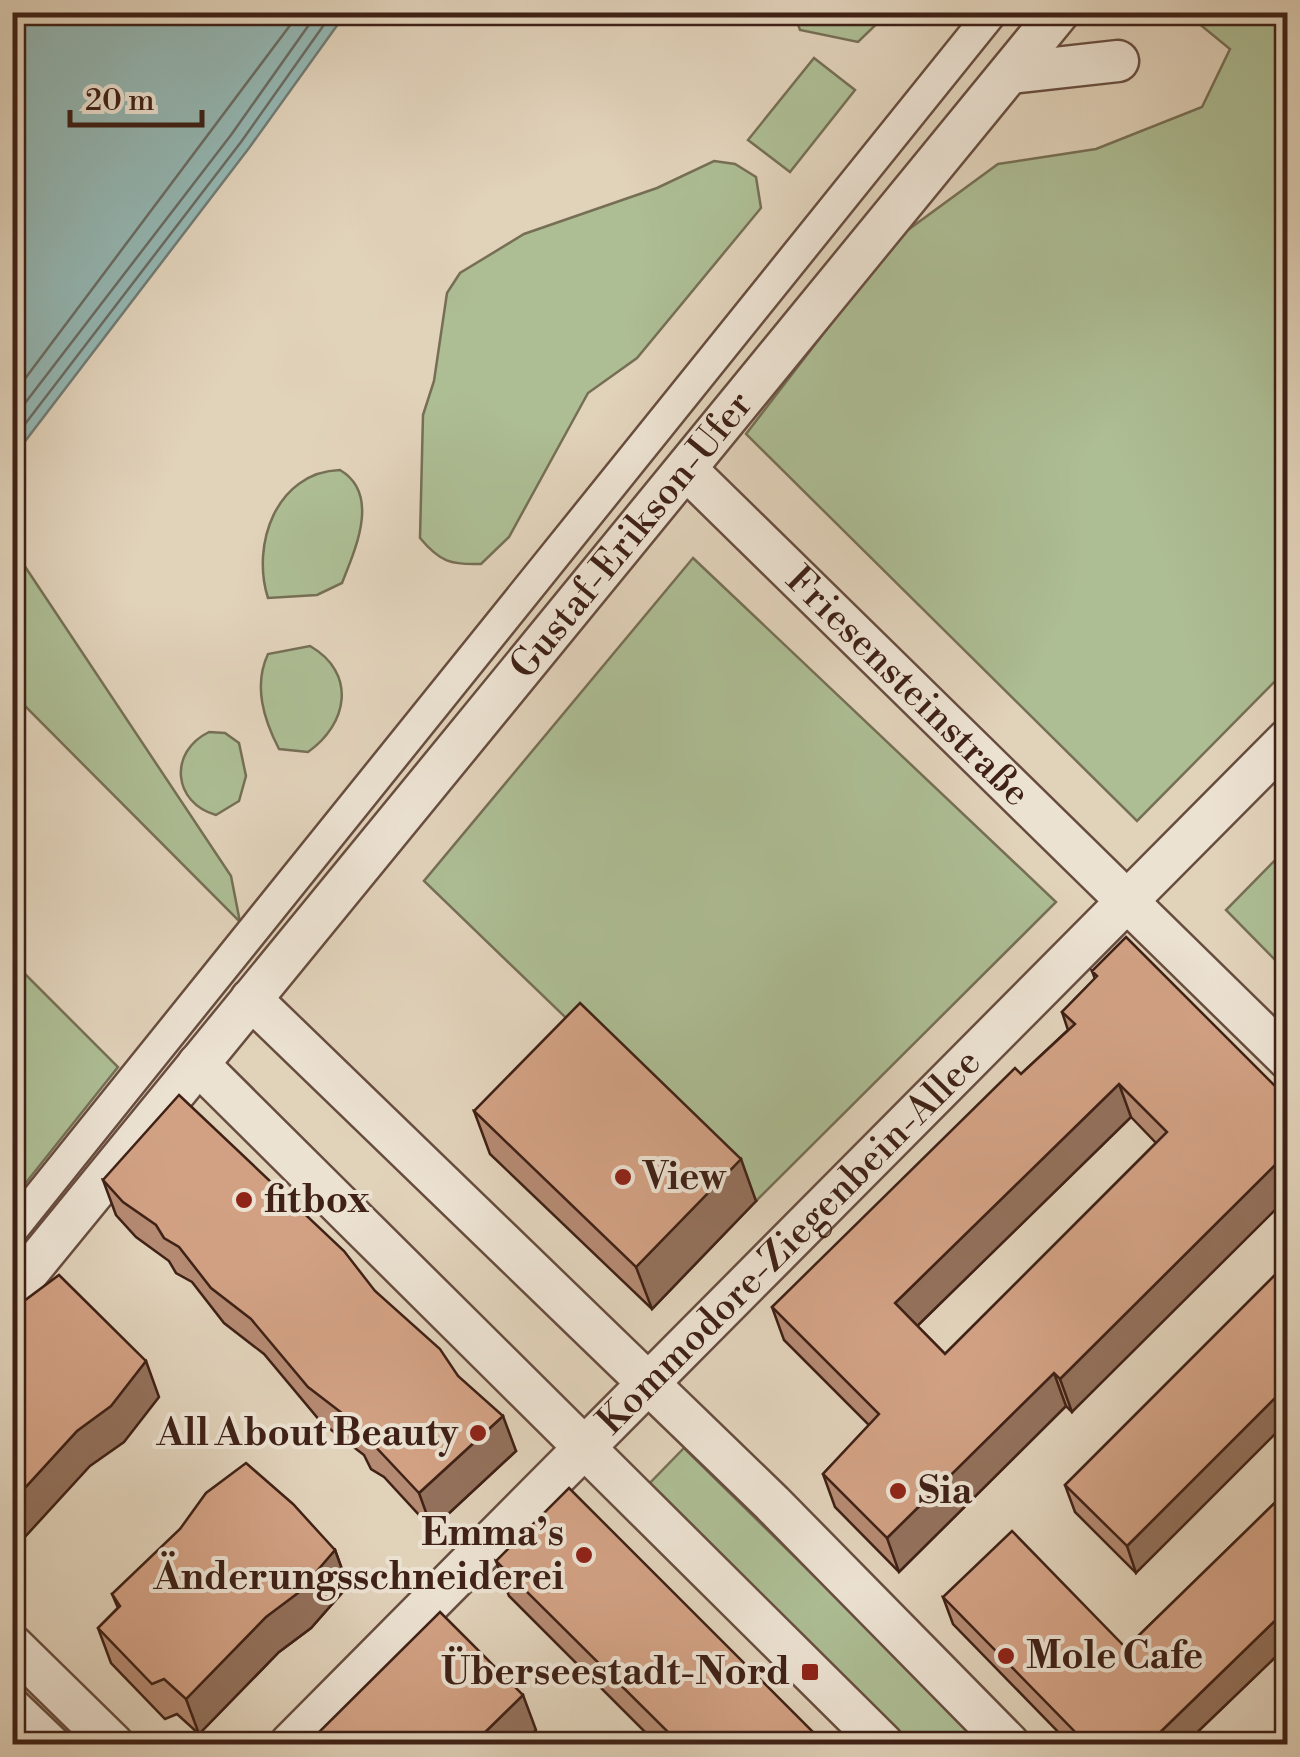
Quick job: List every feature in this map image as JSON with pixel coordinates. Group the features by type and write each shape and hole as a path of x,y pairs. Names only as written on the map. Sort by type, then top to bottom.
{"street":[{"path":"12,1230 992,12"},
{"name":"Gustaf-Erikson-Ufer","path":"12,1292 1059,12"},
{"path":"1010,72 1118,61"},
{"name":"Friesensteinstraße","path":"688,470 1288,1059"},
{"name":"Kommodore-Ziegenbein-Allee","path":"290,1744 1288,738"},
{"path":"251,999 647,1380 1010,1744"},
{"path":"198,1064 884,1744"},
{"path":"12,1645 113,1744"},
{"path":"12,1702 56,1744"}],"green space":[{"path":"794,12 888,13 858,42 800,30"},
{"path":"1186,13 1287,13 1287,669 1137,821 746,434 897,238 998,164 1096,149 1202,107 1230,49"},
{"path":"814,58 855,90 790,172 748,140"},
{"path":"714,161 735,164 756,177 761,208 637,358 588,393 509,537 481,564 454,563 440,557 420,538 423,415 434,381 447,293 460,273 524,234 657,188"},
{"path":"340,470 352,480 362,508 358,539 342,583 317,595 268,598 263,556 274,515 299,483"},
{"path":"14,550 231,876 240,922 13,694"},
{"path":"693,558 1056,902 756,1201 424,881"},
{"path":"310,646 335,670 341,684 339,713 321,741 308,752 279,749 262,703 264,666 268,654"},
{"path":"209,732 225,733 239,743 246,776 239,801 216,815 191,800 181,776 187,752"},
{"path":"1287,848 1287,972 1226,910"},
{"path":"13,962 118,1067 13,1199"},
{"path":"684,1448 985,1744 906,1744 646,1487"}],"water":[{"path":"13,12 346,13 249,148 13,457"}],"building":[{"path":"1126,937 1288,1099 1288,1152 1060,1379 1054,1373 887,1538 823,1474 879,1414 772,1307 1015,1068 1021,1074 1075,1024 1062,1012 1097,976 1092,971","holes":["1119,1084 1167,1132 945,1354 895,1303"]},
{"name":"View","path":"580,1003 741,1159 636,1267 474,1111"},
{"path":"179,1095 344,1251 375,1291 440,1349 458,1376 503,1416 419,1493 371,1442 358,1434 351,1420 308,1387 251,1319 211,1288 179,1247 123,1202 103,1180"},
{"path":"1288,1262 1288,1385 1127,1546 1065,1485"},
{"path":"59,1275 146,1361 111,1406 77,1431 12,1502 12,1312"},
{"path":"246,1463 293,1504 335,1550 298,1593 266,1617 186,1699 164,1679 152,1684 98,1628 120,1606 112,1594 180,1529 206,1493"},
{"path":"569,1488 825,1744 680,1744 496,1561"},
{"path":"1288,1490 1288,1608 1148,1744 1087,1744 943,1597 1012,1531 1126,1648"},
{"path":"440,1612 523,1695 473,1744 307,1744"}],"place":[{"name":"View","path":"623,1177"},
{"name":"fitbox","path":"244,1200"},
{"name":"All About Beauty","path":"478,1433"},
{"name":"Sia","path":"898,1491"},
{"name":"Emma’s Änderungsschneiderei","path":"584,1555"},
{"name":"Mole Cafe","path":"1006,1656"},
{"name":"Überseestadt-Nord","path":"810,1672"}]}
